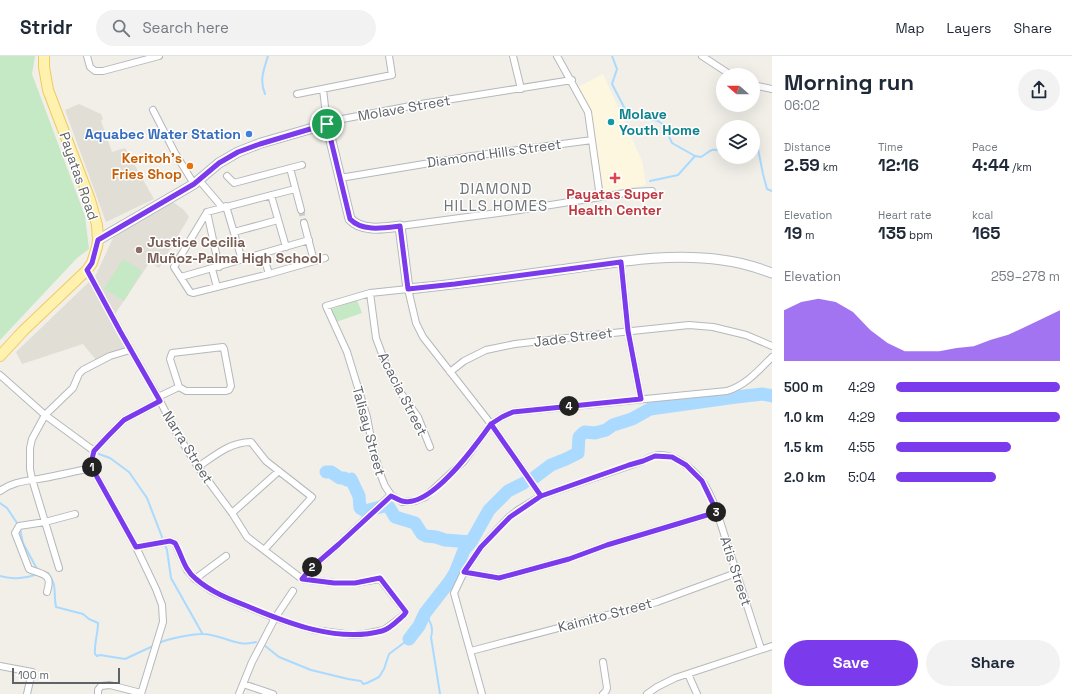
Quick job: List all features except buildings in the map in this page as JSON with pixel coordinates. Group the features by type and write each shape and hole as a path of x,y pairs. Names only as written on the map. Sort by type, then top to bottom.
{"main road":[{"name":"Payatas Road","path":"0,356 23,331 87,270 92,263 98,240 97,225 90,200 48,90 44,67 44,56"}],"street":[{"path":"87,56 90,67 95,71 103,71 159,56"},
{"path":"297,94 392,76 389,56"},
{"path":"513,56 521,89"},
{"path":"557,56 572,80 588,112 600,197"},
{"path":"702,56 720,68"},
{"name":"Molave Street","path":"98,240 197,182 219,163 238,152 260,144 337,120 420,104 572,80"},
{"path":"760,86 772,89"},
{"path":"323,89 327,124 350,219 354,224 362,227 374,228 400,226 512,211 632,192 652,192"},
{"path":"153,110 175,152 197,182 224,206 234,232 242,260"},
{"name":"Diamond Hills Street","path":"340,178 472,156 592,140"},
{"path":"227,176 234,183 302,165"},
{"path":"290,168 301,210"},
{"path":"295,189 224,206 207,212 174,267 192,293 269,274 325,258"},
{"path":"271,195 286,246"},
{"path":"207,212 217,287"},
{"path":"234,232 278,220"},
{"path":"304,223 314,261"},
{"path":"400,226 408,289 416,323 423,337 491,424 541,496"},
{"path":"181,277 309,240"},
{"path":"263,254 269,274"},
{"path":"370,293 455,284 621,262 694,257 723,260 772,272"},
{"path":"621,262 628,331 641,399"},
{"name":"Narra Street","path":"87,270 176,432 198,467 232,513 247,537 264,550"},
{"name":"Talisay Street","path":"370,293 326,306 347,352 367,417 373,450 381,476 391,496"},
{"name":"Acacia Street","path":"370,293 376,338 385,362 398,389 418,417 430,447"},
{"name":"Jade Street","path":"450,372 464,361 486,350 515,344 689,325 713,327 746,336 772,346"},
{"path":"223,347 230,386 229,390 186,391 179,387 170,359 172,353 223,347"},
{"path":"59,568 32,479 30,469 30,448 32,439 45,415 73,388 79,374 83,370 110,356 130,350"},
{"path":"302,579 310,569 391,496 402,502 424,497 464,460 491,424 502,417 513,412 727,391 738,388 750,379 772,356"},
{"path":"0,375 45,415 94,451"},
{"path":"98,694 98,690 101,686 110,685 141,694 163,622 162,605 156,589 136,547 92,468 94,451 124,420 179,387"},
{"path":"136,547 170,541 175,543 187,570 195,579 212,591 275,618 314,630 353,635 364,634 384,630 406,613 406,610 380,578 355,583 334,583 302,579 264,550 312,497 266,461 251,442 224,449 198,467"},
{"name":"Atis Street","path":"482,694 454,593 464,572 481,547 510,517 541,496 655,456 672,457 686,465 702,481 717,512 761,649"},
{"path":"0,491 12,484 32,479 92,468"},
{"path":"232,513 279,471"},
{"path":"464,572 499,578 569,559 607,545 717,512"},
{"path":"47,592 49,582 46,576 42,573 29,569 15,533 19,526 45,522 75,514"},
{"path":"195,579 226,556"},
{"name":"Kaimito Street","path":"471,651 657,602 736,573"},
{"path":"239,694 252,662 275,618 293,591"},
{"path":"647,694 675,678 772,646"},
{"path":"603,662 607,688 603,694"},
{"path":"0,666 32,672 26,694"},
{"path":"688,674 697,694"},
{"path":"243,684 273,694"}],"shaded area":[{"path":"603,74 642,161 646,185 604,192 587,101 576,88"},
{"name":"Justice Cecilia Muñoz-Palma High School","path":"79,104 101,114 103,119 101,121 112,152 125,148 154,199 106,222 65,110"},
{"name":"Justice Cecilia Muñoz-Palma High School","path":"170,200 184,210 189,217 159,268 150,262 115,314 95,277 113,238"},
{"path":"89,282 127,347 96,360 83,344 22,364 16,352"}],"green space":[{"path":"0,56 35,56 32,74 85,216 89,249 77,258 0,340"},
{"path":"123,259 142,271 124,301 104,289"},
{"path":"357,300 362,313 336,322 331,309"}],"waterway":[{"path":"265,94 262,79 268,56"},
{"path":"612,56 617,69 612,84 625,109 628,109 631,114 658,121 664,125 672,143 695,156 701,157 709,151 716,150"},
{"path":"650,181 678,175 695,156"},
{"path":"760,159 767,189 772,191"},
{"path":"535,477 551,465 578,453 579,437 585,432 595,433 606,430 613,425 632,419 650,409 763,394 772,396"},
{"path":"99,454 110,458 129,472 147,498 167,550 171,578 202,633"},
{"path":"326,472 331,472 340,478 347,480 351,479 359,496 360,508 365,511 384,506 389,507 395,517 415,523 422,534 426,536 445,540 471,542"},
{"path":"409,639 419,626 425,613 455,573 464,550 471,542 489,510 508,491 524,483"},
{"path":"0,503 7,508 17,523"},
{"path":"20,529 23,543 37,569"},
{"path":"45,573 48,573 53,582 56,607 83,614 89,619 98,623 95,650 95,654 97,656 100,655 125,659 153,646"},
{"path":"0,576 19,578 38,574"},
{"path":"425,613 432,628 431,637 440,694"},
{"path":"159,643 180,637 201,634 208,634 241,643 256,642"},
{"path":"264,645 279,657 311,670 361,681 363,684 379,677 384,669 389,654 409,639"}],"tunnel":[{"path":"301,210 304,223"}],"place":[{"name":"Molave Youth Home","path":"611,122"},
{"name":"Aquabec Water Station","path":"249,134"},
{"name":"Keritoh's Fries Shop","path":"190,166"},
{"name":"Payatas Super Health Center","path":"615,178"},
{"name":"Justice Cecilia Muñoz-Palma High School","path":"139,250"}],"district":[{"name":"DIAMOND HILLS HOMES","path":"496,198"}],"route":[{"path":"327,124 238,152 219,163 194,184 98,240 95,255 87,270 160,401 124,420 94,451 92,459 92,468 136,547 170,541 175,543 187,570 195,579 212,591 275,618 314,630 353,635 384,630 404,615 406,610 380,578 355,583 334,583 302,579 310,569 391,496 402,502 424,497 464,460 491,424 541,496 655,456 672,457 686,465 702,481 717,512 607,545 569,559 499,578 480,576 464,572 481,547 510,517 518,510 541,496 531,480 491,424 513,412 641,399 628,331 621,262 408,289 400,226 388,228 362,227 354,224 350,219 327,124"}]}
